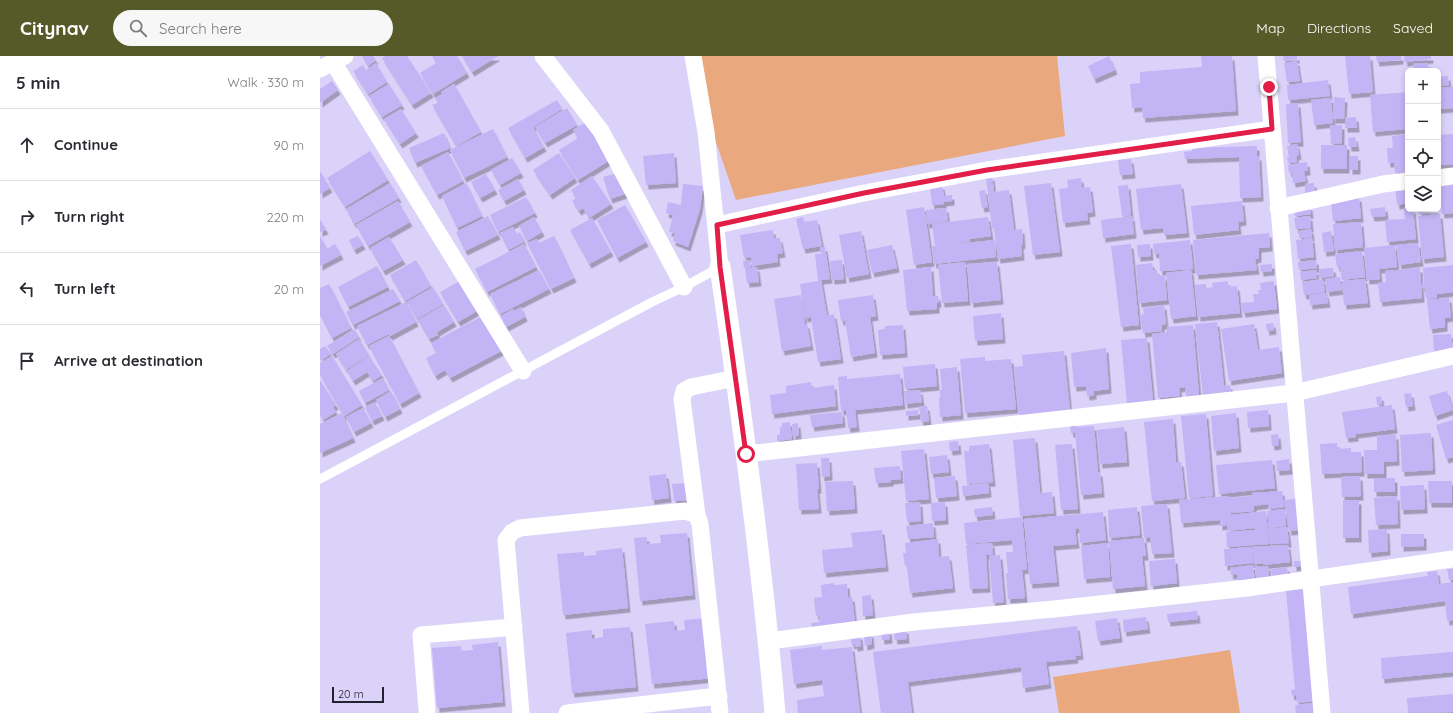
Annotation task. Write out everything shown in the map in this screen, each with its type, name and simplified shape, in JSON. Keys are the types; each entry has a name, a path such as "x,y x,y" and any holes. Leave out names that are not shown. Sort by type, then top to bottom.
{"street":[{"path":"543,56 602,131 684,287"},
{"path":"693,56 706,132 717,225 720,267 746,454 769,642 775,713"},
{"path":"1266,56 1322,713"},
{"path":"333,62 523,371"},
{"path":"717,225 864,193 987,170 1272,129"},
{"path":"1441,178 1453,176"},
{"path":"1278,208 1383,184 1405,181"},
{"path":"746,454 1294,393 1453,356"},
{"path":"720,713 700,524 697,515 682,399 684,391 691,387 736,378"},
{"path":"521,713 506,540 512,532 520,528 685,511 697,515"},
{"path":"769,642 914,622 1247,588 1453,559"},
{"path":"427,710 421,635 514,627"},
{"path":"568,713 719,696"}],"lane":[{"path":"320,479 720,267"}],"shaded area":[{"path":"686,56 1057,56 1065,136 736,200"},
{"path":"1230,650 1240,713 1059,713 1053,677"}],"building":[{"path":"362,56 373,56 376,60 368,66"},
{"path":"385,56 407,56 431,93 412,105 382,58"},
{"path":"432,56 457,56 467,73 433,94 420,73 436,63"},
{"path":"462,56 498,56 472,72"},
{"path":"1109,56 1115,70 1094,79 1088,66"},
{"path":"1201,56 1232,56 1236,111 1143,118 1142,107 1132,108 1130,84 1140,83 1140,72 1202,67"},
{"path":"1283,56 1297,56 1297,59 1284,61"},
{"path":"1345,56 1370,56 1373,92 1349,94"},
{"path":"1376,56 1401,56 1401,60 1377,62"},
{"path":"1404,56 1431,56 1431,59 1405,62"},
{"path":"1297,61 1300,81 1287,82 1284,63"},
{"path":"376,63 387,82 368,94 353,71 363,65 366,70"},
{"path":"1428,63 1428,68 1414,68 1413,64"},
{"path":"1448,76 1449,85 1441,86 1441,77"},
{"path":"1328,80 1330,96 1288,100 1287,85"},
{"path":"332,81 338,90 320,103 320,89"},
{"path":"389,84 402,105 382,117 369,96"},
{"path":"454,84 481,132 456,146 432,105 438,103 435,98 443,94 441,92"},
{"path":"1453,87 1453,108 1441,109 1441,88"},
{"path":"1405,92 1405,129 1373,132 1370,95"},
{"path":"1334,97 1345,98 1344,119 1333,119"},
{"path":"1331,98 1333,123 1314,125 1311,100"},
{"path":"557,100 562,109 533,127 544,147 525,158 508,128"},
{"path":"1298,103 1301,142 1288,143 1286,104"},
{"path":"567,108 577,125 545,143 535,127"},
{"path":"401,109 416,133 400,144 384,119"},
{"path":"1356,117 1357,128 1345,128 1345,118"},
{"path":"586,122 610,160 578,180 559,150 578,138 573,130"},
{"path":"1330,125 1342,125 1342,143 1331,144"},
{"path":"493,129 507,157 464,178 450,150"},
{"path":"444,133 450,148 415,163 409,148"},
{"path":"1405,134 1405,172 1395,173 1394,163 1388,163 1387,148 1393,148 1392,136"},
{"path":"1453,134 1453,164 1441,165 1441,135"},
{"path":"1355,137 1357,147 1349,147 1348,138"},
{"path":"1297,144 1299,155 1296,156 1297,162 1288,163 1287,157 1289,157 1287,146"},
{"path":"1321,145 1347,145 1347,169 1321,169"},
{"path":"1257,146 1257,156 1259,156 1261,197 1240,198 1239,157 1185,159 1184,152 1192,151 1192,148"},
{"path":"370,151 388,180 345,207 327,178"},
{"path":"448,152 463,181 437,195 421,166"},
{"path":"559,153 575,178 550,195 533,170"},
{"path":"674,153 676,183 646,185 643,156"},
{"path":"1350,156 1358,156 1358,170 1350,170"},
{"path":"512,158 521,173 500,185 491,170"},
{"path":"1131,159 1133,174 1120,175 1118,160"},
{"path":"1307,162 1308,171 1304,171 1306,181 1293,183 1292,173 1289,173 1288,165"},
{"path":"320,171 330,188 320,194"},
{"path":"618,173 625,194 610,199 603,177"},
{"path":"486,174 495,190 480,198 471,182"},
{"path":"592,176 611,204 589,218 583,208 579,211 572,201 576,198 571,190"},
{"path":"992,176 994,192 1009,190 1014,230 1022,229 1022,256 998,259 994,228 992,228 986,177"},
{"path":"1081,178 1082,188 1090,187 1093,212 1087,213 1088,220 1063,223 1059,189 1068,188 1067,180"},
{"path":"518,179 524,190 504,201 498,190"},
{"path":"1453,180 1453,213 1442,214 1441,182"},
{"path":"390,183 399,198 354,224 346,209"},
{"path":"466,183 482,216 457,228 442,196"},
{"path":"1051,183 1060,252 1033,255 1024,186"},
{"path":"1314,183 1315,195 1305,195 1305,184"},
{"path":"683,184 703,186 700,209 688,247 673,241 675,233 669,232 673,215 666,213 668,202 681,205"},
{"path":"1181,184 1187,233 1164,235 1163,228 1141,230 1136,189"},
{"path":"942,185 944,196 952,195 952,201 944,202 944,204 932,205 930,187"},
{"path":"1128,185 1131,215 1122,216 1118,186"},
{"path":"1405,186 1405,204 1397,205 1395,187"},
{"path":"985,190 988,207 982,208 979,191"},
{"path":"526,197 535,213 498,232 490,215"},
{"path":"1359,197 1361,218 1333,221 1331,201"},
{"path":"398,201 410,222 368,246 356,225"},
{"path":"1242,201 1244,221 1238,222 1239,230 1194,235 1191,206"},
{"path":"625,205 646,242 617,258 597,220"},
{"path":"1310,206 1311,214 1295,216 1294,208"},
{"path":"924,207 932,262 914,265 906,210"},
{"path":"1385,207 1386,216 1372,217 1370,209"},
{"path":"946,208 948,221 927,224 926,210"},
{"path":"1404,208 1405,212 1413,212 1416,239 1387,242 1385,220 1405,219"},
{"path":"1419,212 1430,212 1419,214"},
{"path":"1440,214 1444,257 1422,259 1418,216"},
{"path":"488,216 498,235 465,251 456,232"},
{"path":"1132,216 1134,234 1103,238 1101,220"},
{"path":"1310,216 1311,228 1296,229 1294,218"},
{"path":"534,217 542,232 527,241 519,226"},
{"path":"803,217 804,222 817,220 822,246 803,249 796,219"},
{"path":"988,217 991,236 970,239 970,241 955,244 995,240 996,257 934,264 932,246 935,246 932,224"},
{"path":"592,218 611,252 589,264 570,230"},
{"path":"320,219 326,230 320,232"},
{"path":"1361,222 1363,247 1335,250 1333,224"},
{"path":"513,227 517,234 520,232 524,242 508,250 500,233"},
{"path":"1311,229 1312,237 1299,238 1299,231"},
{"path":"773,230 774,238 780,238 783,253 777,254 778,262 752,266 751,257 744,258 740,235"},
{"path":"861,231 869,274 847,278 839,235"},
{"path":"1331,231 1334,251 1324,252 1322,233"},
{"path":"1269,233 1270,247 1259,248 1259,258 1255,259 1257,270 1196,275 1193,240"},
{"path":"320,236 327,249 335,244 341,255 320,266"},
{"path":"358,236 363,245 354,250 349,240"},
{"path":"554,236 574,278 551,289 527,243 537,239 539,243"},
{"path":"389,237 403,260 383,271 370,248"},
{"path":"1312,238 1314,257 1298,259 1296,240"},
{"path":"1190,240 1193,269 1160,271 1159,253 1154,254 1153,244"},
{"path":"1418,243 1421,262 1399,265 1396,245"},
{"path":"524,244 536,267 487,292 475,269"},
{"path":"1131,244 1139,325 1121,327 1111,246"},
{"path":"1150,244 1151,256 1138,257 1137,245"},
{"path":"892,245 897,268 872,273 867,250"},
{"path":"1395,245 1397,267 1379,269 1380,279 1367,280 1364,248"},
{"path":"820,247 825,247 830,279 821,280 827,316 834,314 841,359 818,362 811,317 805,318 800,284 818,281 815,254 821,254"},
{"path":"1362,251 1365,277 1342,280 1340,267 1337,267 1335,254"},
{"path":"416,260 431,286 405,301 390,275"},
{"path":"750,260 751,267 744,268 743,261"},
{"path":"842,260 844,279 832,280 830,261"},
{"path":"1316,260 1317,268 1299,270 1298,262"},
{"path":"965,262 968,301 942,303 938,265"},
{"path":"997,262 1001,300 971,303 967,264"},
{"path":"1152,263 1153,270 1157,270 1158,276 1165,275 1167,300 1139,303 1136,265"},
{"path":"1272,264 1272,271 1261,272 1260,265"},
{"path":"1453,265 1453,292 1437,294 1437,298 1426,299 1425,287 1422,288 1422,282 1424,282 1423,268"},
{"path":"377,266 388,287 348,307 338,287"},
{"path":"757,267 759,282 747,283 745,269"},
{"path":"931,267 933,296 938,296 939,303 937,303 937,309 907,311 903,270"},
{"path":"1333,268 1334,276 1319,278 1319,269"},
{"path":"1420,268 1422,298 1380,302 1378,283 1386,282 1385,271"},
{"path":"539,270 549,289 500,314 490,294"},
{"path":"1191,270 1196,316 1171,319 1166,273"},
{"path":"1316,270 1317,278 1301,280 1300,272"},
{"path":"1340,277 1342,290 1327,292 1325,279"},
{"path":"1323,279 1325,292 1304,295 1302,282"},
{"path":"1365,279 1368,303 1344,305 1342,281"},
{"path":"460,281 477,311 458,322 440,292"},
{"path":"1228,281 1228,287 1237,286 1240,313 1198,317 1195,285 1206,284 1206,288 1213,287 1212,283"},
{"path":"1274,281 1277,309 1243,313 1241,303 1254,302 1253,294 1259,294 1258,290 1261,290 1260,283"},
{"path":"329,284 351,328 332,338 320,315 320,288"},
{"path":"433,287 443,304 417,319 407,302"},
{"path":"393,289 400,301 353,325 346,312"},
{"path":"1326,293 1328,303 1310,305 1309,295"},
{"path":"801,295 805,324 807,324 811,346 782,351 774,299"},
{"path":"873,295 876,316 870,317 875,353 851,357 845,321 841,321 838,300"},
{"path":"1449,298 1451,317 1445,318 1445,327 1430,329 1427,300"},
{"path":"406,302 416,322 390,336 389,334 367,345 357,326"},
{"path":"444,305 454,322 437,332 438,335 429,339 418,320"},
{"path":"1164,305 1166,325 1162,325 1162,331 1143,333 1140,315 1144,314 1143,308"},
{"path":"521,307 525,317 506,327 501,316 513,309 514,311"},
{"path":"1001,313 1003,339 975,341 973,316"},
{"path":"486,314 505,349 450,378 445,370 435,376 426,358 436,353 431,343"},
{"path":"1217,322 1224,386 1230,385 1231,392 1203,396 1195,324"},
{"path":"1273,323 1274,330 1267,331 1266,324"},
{"path":"1254,324 1258,350 1279,347 1282,373 1229,381 1221,329"},
{"path":"903,325 905,353 880,355 878,330 885,329 885,326"},
{"path":"1193,325 1199,395 1186,396 1185,387 1179,388 1180,396 1158,398 1152,334 1167,332 1167,327"},
{"path":"354,329 359,337 333,354 327,346"},
{"path":"1451,334 1453,349 1434,351 1433,335"},
{"path":"389,336 419,393 400,404 369,346"},
{"path":"1147,338 1153,401 1127,403 1121,340"},
{"path":"359,339 369,355 346,370 336,354"},
{"path":"325,346 331,354 320,361 320,349"},
{"path":"1106,348 1109,389 1094,391 1094,395 1087,396 1086,386 1074,387 1071,353"},
{"path":"1064,351 1070,411 1019,415 1014,367 1023,366 1022,355"},
{"path":"332,356 362,405 344,416 320,375 320,363"},
{"path":"369,356 382,375 373,381 367,372 353,381 347,371"},
{"path":"985,357 985,361 1011,359 1016,409 965,413 960,359"},
{"path":"935,364 937,386 905,389 903,367"},
{"path":"957,367 961,415 940,417 939,398 940,390 942,390 940,369"},
{"path":"900,374 903,405 855,410 857,427 848,428 846,410 841,411 838,377 847,376 847,379"},
{"path":"383,378 389,390 365,403 359,391"},
{"path":"320,380 336,405 333,407 336,412 323,420 320,415"},
{"path":"811,382 812,388 834,385 836,406 772,414 770,395 786,393 786,386"},
{"path":"920,390 922,402 905,404 904,391"},
{"path":"391,391 400,409 385,417 376,400"},
{"path":"1447,391 1453,410 1435,416 1429,396"},
{"path":"1411,393 1413,406 1406,407 1404,394"},
{"path":"1381,396 1382,405 1377,405 1376,397"},
{"path":"375,402 382,416 372,421 365,407"},
{"path":"1392,405 1395,429 1356,434 1356,437 1346,438 1342,412"},
{"path":"927,406 929,421 921,422 919,407"},
{"path":"363,408 371,423 354,432 346,417"},
{"path":"918,410 918,415 906,416 906,411"},
{"path":"1268,410 1269,426 1248,428 1247,412"},
{"path":"842,412 843,423 812,427 810,415"},
{"path":"342,413 353,438 320,453 320,424"},
{"path":"1236,413 1239,448 1214,451 1211,416"},
{"path":"1206,414 1213,496 1189,498 1181,416"},
{"path":"1173,419 1176,462 1181,462 1185,498 1152,501 1144,422"},
{"path":"1453,420 1453,457 1446,459 1436,425"},
{"path":"790,422 792,439 777,441 777,435 780,435 780,427 782,427 782,423"},
{"path":"798,423 799,435 793,436 792,424"},
{"path":"1076,425 1077,427 1094,426 1098,472 1100,472 1102,493 1081,495 1075,433 1071,433 1070,426"},
{"path":"1124,427 1127,462 1100,464 1097,430"},
{"path":"1431,433 1433,470 1402,472 1400,435"},
{"path":"1278,434 1279,445 1272,446 1271,435"},
{"path":"1377,435 1396,435 1397,461 1384,462 1384,474 1365,474 1364,450 1377,450"},
{"path":"1035,438 1040,493 1052,492 1054,513 1020,516 1013,440"},
{"path":"958,441 959,450 950,451 949,442"},
{"path":"1337,443 1337,449 1351,448 1351,452 1361,452 1362,472 1322,474 1320,444"},
{"path":"989,444 993,482 967,484 964,451 969,451 969,446"},
{"path":"1072,444 1078,509 1061,510 1055,445"},
{"path":"924,449 929,499 906,501 901,451"},
{"path":"947,455 949,472 931,474 929,457"},
{"path":"821,458 829,458 830,476 822,477"},
{"path":"1289,459 1290,470 1277,471 1276,461"},
{"path":"1272,460 1275,488 1219,494 1216,465"},
{"path":"817,463 819,509 799,510 796,464"},
{"path":"900,466 901,479 891,480 891,482 876,483 874,468"},
{"path":"666,474 669,498 652,500 649,476"},
{"path":"955,476 957,496 936,498 934,478"},
{"path":"1360,476 1361,496 1342,497 1341,477"},
{"path":"1374,478 1395,478 1395,492 1374,492"},
{"path":"853,481 855,509 827,511 825,482"},
{"path":"1428,481 1452,481 1452,503 1429,503"},
{"path":"686,483 688,500 674,501 672,484"},
{"path":"988,483 989,493 963,496 962,486"},
{"path":"1424,485 1425,509 1401,510 1400,486"},
{"path":"1282,491 1284,507 1269,509 1268,504 1254,506 1254,511 1231,513 1231,515 1266,511 1269,544 1227,547 1226,532 1255,530 1255,528 1227,531 1227,525 1220,526 1220,520 1181,523 1179,500 1229,496 1229,498 1252,496 1252,493"},
{"path":"1397,496 1398,524 1376,525 1374,498"},
{"path":"1296,499 1299,530 1289,531 1284,500"},
{"path":"1343,500 1359,500 1359,538 1343,538"},
{"path":"920,502 921,521 907,522 905,503"},
{"path":"945,502 946,520 932,521 931,503"},
{"path":"1167,504 1172,553 1152,554 1150,537 1144,538 1141,506"},
{"path":"992,507 993,515 975,517 974,509"},
{"path":"1137,507 1140,535 1109,538 1108,510"},
{"path":"1285,509 1286,526 1269,528 1267,511"},
{"path":"1103,512 1106,540 1080,543 1079,528 1075,529 1077,544 1053,546 1057,582 1030,584 1024,519"},
{"path":"1022,517 1027,569 1022,570 1025,598 1008,599 1006,552 1013,552 1012,540 966,544 964,523"},
{"path":"933,523 934,537 908,539 906,526"},
{"path":"1287,527 1289,543 1270,544 1268,529"},
{"path":"1387,529 1388,551 1369,553 1368,530"},
{"path":"882,530 886,567 824,573 822,550 853,547 851,533"},
{"path":"687,533 693,595 640,601 634,538 647,537 647,544 661,543 660,535"},
{"path":"1401,534 1424,534 1424,546 1401,547"},
{"path":"1144,538 1146,556 1142,556 1145,586 1113,589 1109,541"},
{"path":"938,539 939,557 949,556 953,588 910,593 907,566 905,566 903,553 906,553 905,543"},
{"path":"992,543 993,555 986,555 988,588 970,589 966,545"},
{"path":"1108,543 1110,577 1084,579 1081,546"},
{"path":"1288,545 1290,562 1264,565 1263,563 1254,564 1252,547"},
{"path":"1251,547 1253,563 1225,566 1224,549"},
{"path":"622,548 628,608 563,615 557,554 584,552 584,556 596,555 596,551"},
{"path":"1000,555 1004,602 993,603 989,556"},
{"path":"1175,559 1177,583 1151,586 1149,561"},
{"path":"1294,561 1301,561 1301,566 1294,567"},
{"path":"1253,565 1255,582 1238,583 1237,574 1231,575 1230,568"},
{"path":"1268,566 1269,584 1257,585 1255,567"},
{"path":"1287,567 1288,578 1272,579 1271,569"},
{"path":"1447,569 1453,569 1453,580 1449,580"},
{"path":"1437,571 1439,584 1453,582 1453,620 1447,621 1445,601 1351,614 1348,587 1428,576 1427,572"},
{"path":"834,583 834,585 847,584 848,597 852,597 855,623 812,627 811,623 820,622 819,616 816,616 814,598 822,597 821,585"},
{"path":"1305,589 1315,701 1297,703 1296,695 1292,696 1291,690 1295,689 1286,591"},
{"path":"871,595 873,615 863,616 862,596"},
{"path":"1197,611 1198,619 1168,622 1167,614"},
{"path":"1146,617 1148,629 1124,632 1123,620"},
{"path":"707,618 713,678 652,684 645,624 674,621 675,631 685,630 684,620"},
{"path":"1117,618 1120,638 1098,641 1095,621"},
{"path":"1077,626 1081,655 1075,656 1076,659 1046,662 1049,684 1023,688 1021,667 908,682 912,713 881,713 873,652"},
{"path":"630,627 636,687 572,693 566,633 592,630 592,639 603,637 603,629"},
{"path":"906,629 907,639 895,640 894,634 896,634 896,630"},
{"path":"889,630 890,639 882,640 881,631"},
{"path":"871,633 872,644 865,646 864,634"},
{"path":"860,635 861,646 855,647 855,644 852,645 850,636"},
{"path":"498,642 503,702 437,708 432,648 461,646 461,651 473,650 472,645"},
{"path":"822,646 822,650 852,647 860,713 798,713 797,700 824,696 822,680 794,684 790,650"},
{"path":"1453,652 1453,672 1382,679 1381,658"},
{"path":"1453,694 1453,712 1408,713 1407,698"},
{"path":"1314,703 1315,713 1296,713 1295,705"}],"route":[{"path":"746,454 720,267 717,225 864,193 987,170 1272,129 1269,87"}]}
